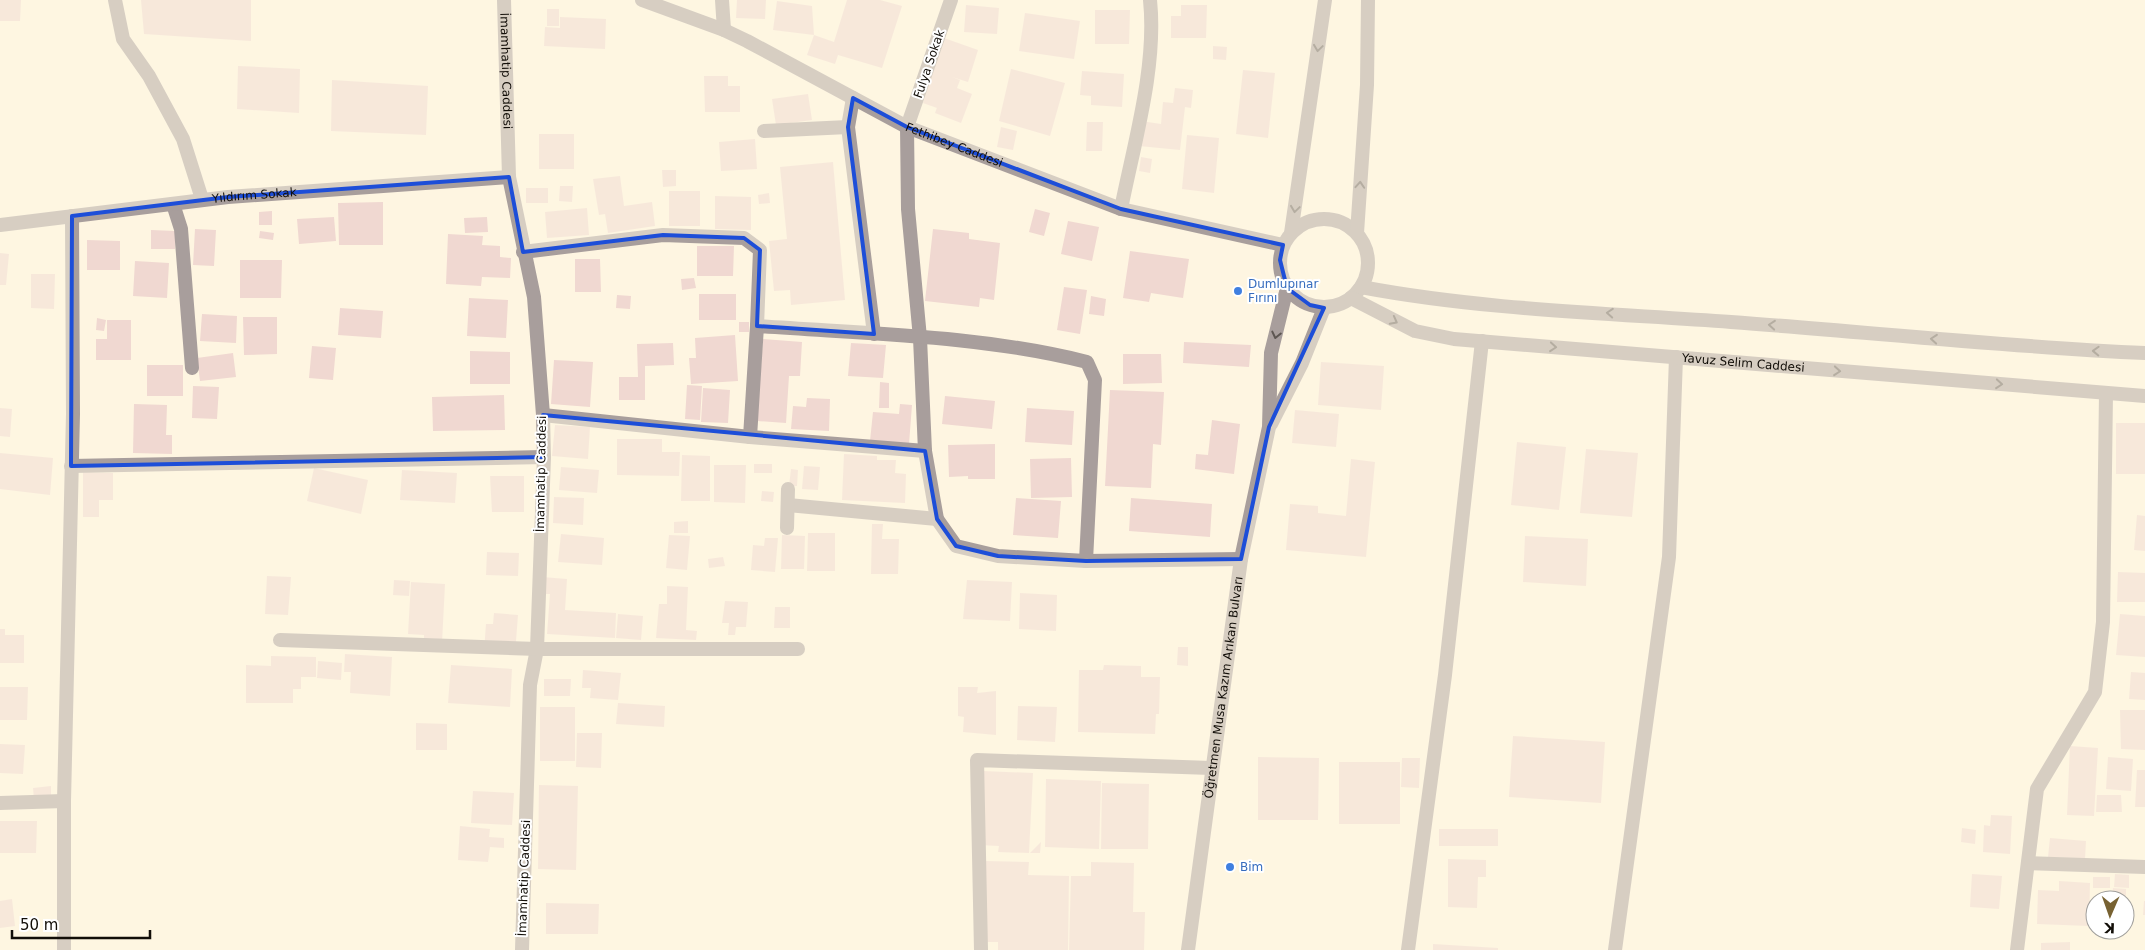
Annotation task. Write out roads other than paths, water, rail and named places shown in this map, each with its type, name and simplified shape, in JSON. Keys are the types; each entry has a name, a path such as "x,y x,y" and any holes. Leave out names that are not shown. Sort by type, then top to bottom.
{"street":[{"path":"115,0 124,39 149,76 183,139 202,199"},
{"name":"İmamhatip Caddesi","path":"504,0 510,177 523,252 534,297 544,457 537,649 530,685 522,950"},
{"name":"Fethibey Caddesi","path":"642,0 724,30 907,127 1121,209 1283,246"},
{"path":"722,0 724,30"},
{"name":"Fulya Sokak","path":"937,519 925,451 920,338 908,209 907,127 951,0"},
{"path":"1121,209 1146,84 1153,27 1150,0"},
{"path":"1291,233 1325,0"},
{"path":"1357,233 1367,85 1368,0"},
{"path":"853,98 848,127 874,334"},
{"path":"764,131 848,127"},
{"name":"Yıldırım Sokak","path":"0,225 202,199 510,177"},
{"path":"173,204 181,229 192,368"},
{"path":"64,950 64,801 73,414 72,216"},
{"path":"1316,220 1331,220 1345,224 1357,233 1365,246 1368,260 1367,274 1361,287 1351,298 1338,305 1324,308 1310,305 1297,298 1287,288 1281,274 1280,260 1283,246 1291,233 1303,224 1316,220"},
{"path":"523,252 663,235 744,238 760,250 750,436"},
{"path":"1361,287 1410,296 1462,302 1784,326 2048,349 2145,353"},
{"name":"Öğretmen Musa Kazım Arıkan Bulvarı","path":"1188,950 1240,559 1269,427 1271,353 1287,288"},
{"name":"Yavuz Selim Caddesi","path":"1351,298 1414,331 1454,339 2145,396"},
{"name":"Öğretmen Musa Kazım Arıkan Bulvarı","path":"1269,427 1302,363 1324,308"},
{"path":"757,326 974,342 1051,353 1087,362 1096,380 1086,561"},
{"path":"1408,950 1445,675 1482,341"},
{"path":"1615,950 1669,557 1676,357"},
{"path":"2018,950 2037,789 2095,692 2104,622 2106,393"},
{"path":"542,416 925,451"},
{"path":"71,466 544,457"},
{"path":"787,528 788,489"},
{"path":"788,505 937,519 956,546 998,556 1086,561 1240,559"},
{"path":"280,640 537,649 798,650"},
{"path":"981,950 977,760 1211,768"},
{"path":"0,803 64,801"},
{"path":"2028,863 2145,867"}],"place":[{"name":"Dumlupınar Fırını","path":"1238,291"},
{"name":"Bim","path":"1230,867"}]}
